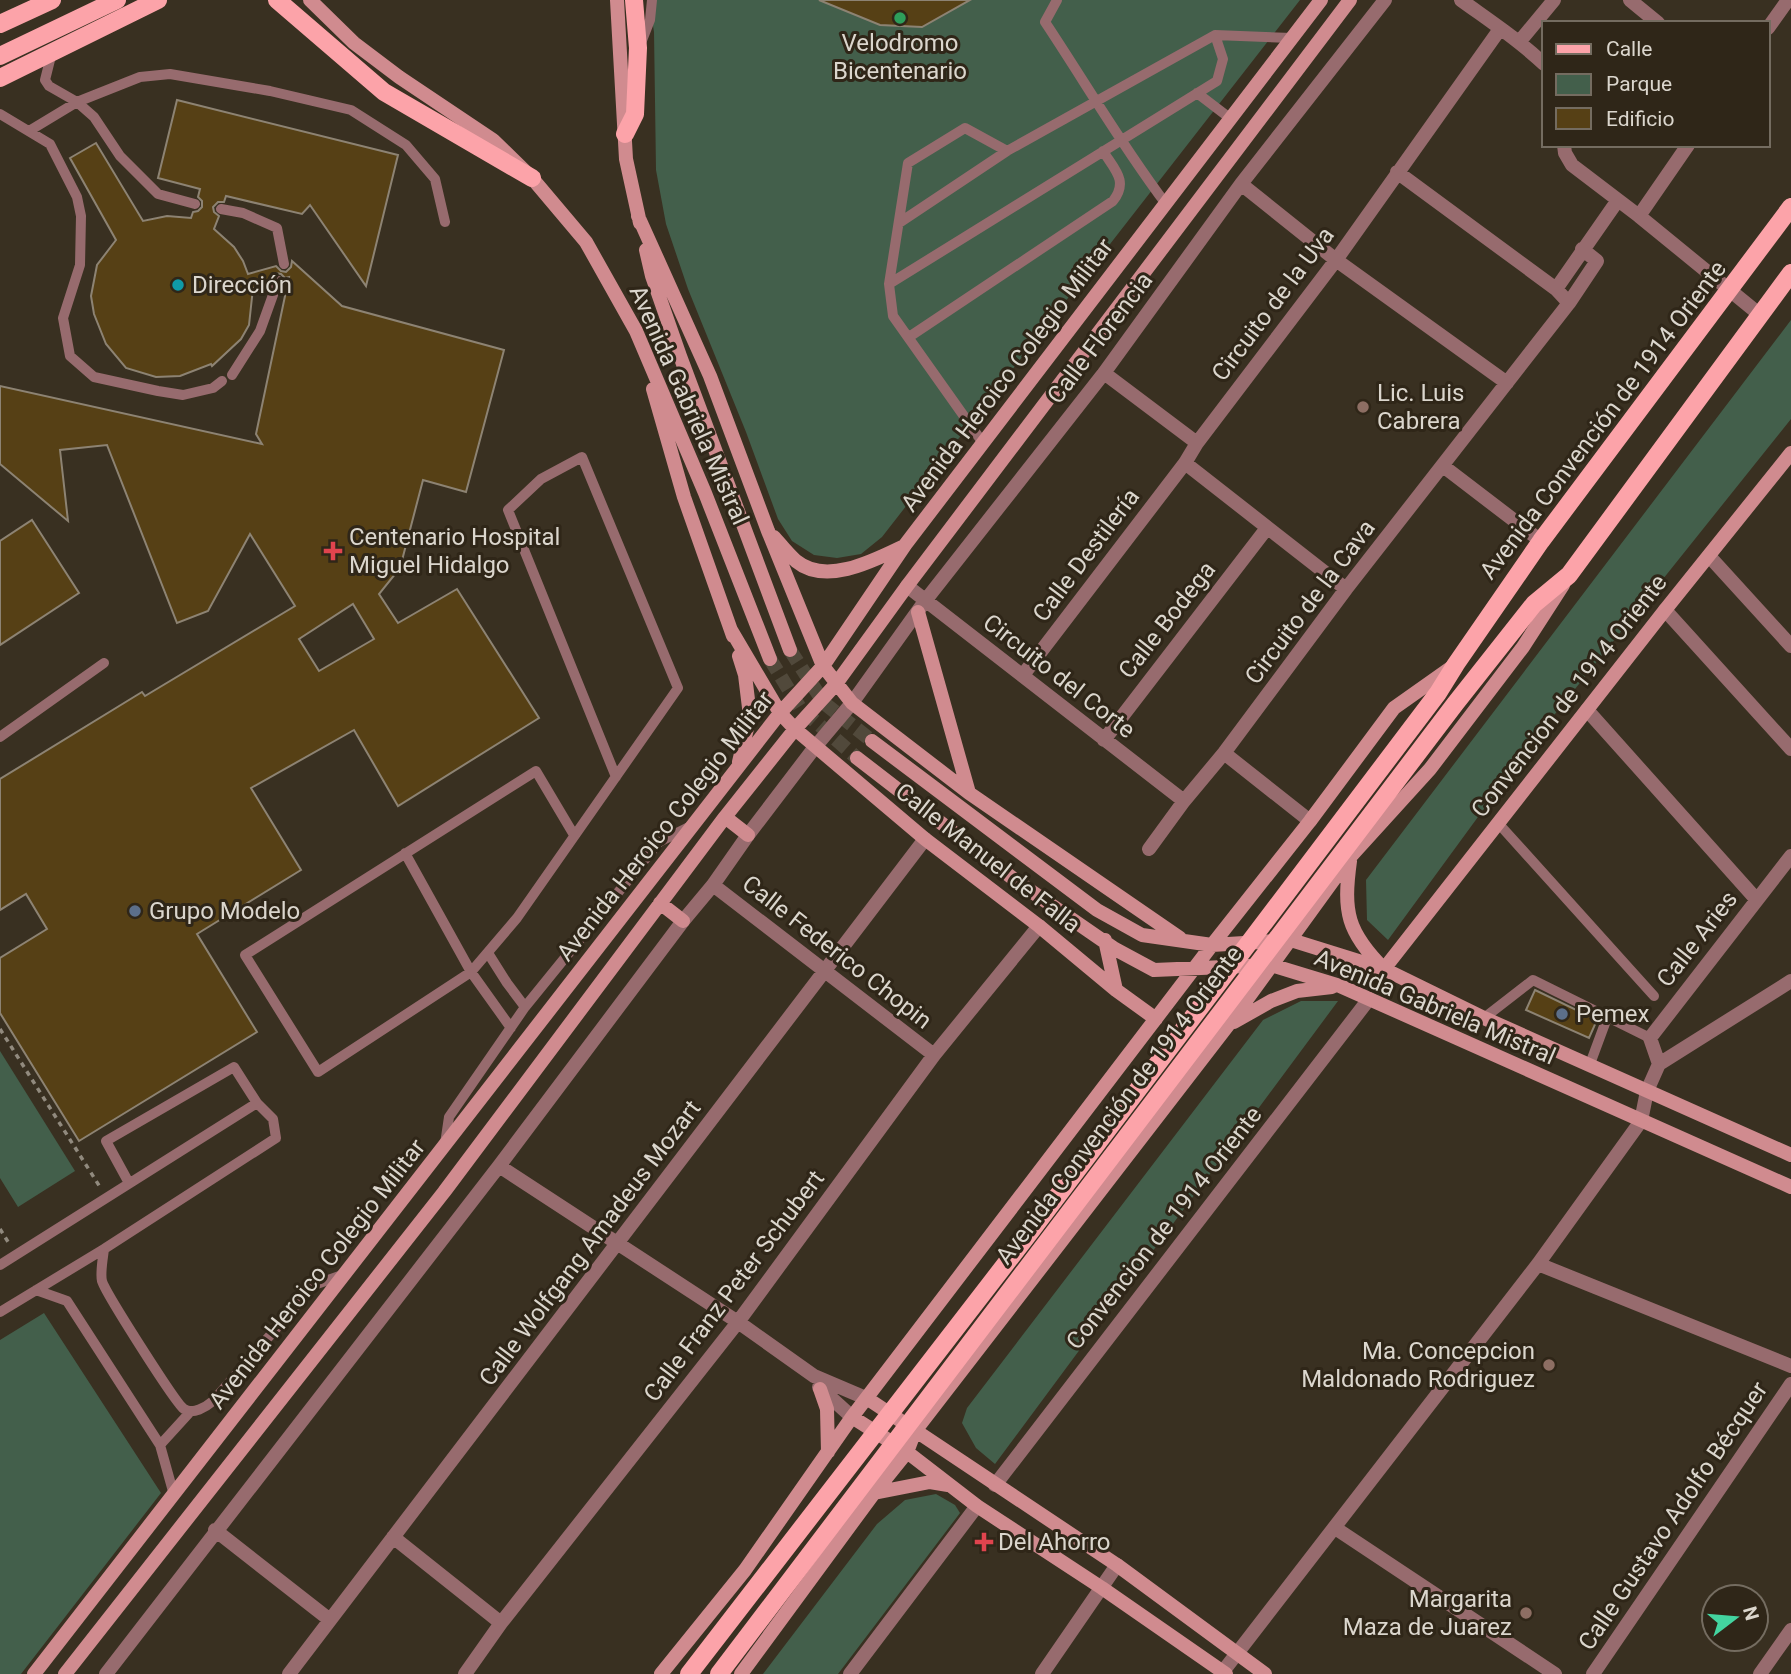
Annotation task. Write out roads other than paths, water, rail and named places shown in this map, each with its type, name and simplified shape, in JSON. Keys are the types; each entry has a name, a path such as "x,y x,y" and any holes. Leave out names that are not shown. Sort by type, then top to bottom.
{"main road":[{"path":"0,24 52,0"},
{"path":"107,25 119,0"},
{"path":"0,56 119,0"},
{"path":"0,78 158,0"},
{"path":"277,0 384,92 532,178"},
{"path":"625,134 635,114 638,48 634,0"},
{"name":"Avenida Convención de 1914 Oriente","path":"689,1674 1031,1231 1438,693 1541,541 1791,207"},
{"name":"Avenida Convención de 1914 Oriente","path":"719,1674 1455,704 1534,604 1569,575 1791,273"}],"street":[{"name":"Avenida Gabriela Mistral","path":"310,0 354,43 399,77 493,140 532,178 586,242 636,331 705,493 771,659"},
{"name":"Avenida Gabriela Mistral","path":"617,0 626,159 652,276 790,650"},
{"name":"Avenida Heroico Colegio Militar","path":"34,1674 780,713 823,666 905,545 1321,0"},
{"name":"Avenida Heroico Colegio Militar","path":"65,1674 444,1192 725,817 795,729 836,684 907,586 1350,0"},
{"name":"Calle Florencia","path":"815,747 852,704 922,607 1104,373 1241,184 1385,0"},
{"path":"1461,0 1520,41 1542,62"},
{"path":"1520,41 1554,0"},
{"path":"1630,0 1656,21"},
{"path":"1770,25 1788,0"},
{"name":"Circuito de la Uva","path":"1185,464 1197,443 1336,260 1500,29"},
{"path":"1564,147 1572,165 1759,314"},
{"path":"1639,216 1687,147"},
{"path":"1397,172 1556,289 1569,303"},
{"path":"1241,184 1336,260 1507,383 1569,303 1597,261 1581,249"},
{"path":"1556,289 1581,249 1618,200"},
{"name":"Avenida Gabriela Mistral","path":"638,216 710,376 768,531 823,666"},
{"path":"636,331 684,497 745,675 750,716 737,770"},
{"path":"1104,373 1197,443"},
{"name":"Circuito de la Cava","path":"1149,849 1346,589 1507,383"},
{"name":"Convencion de 1914 Oriente","path":"1384,969 1791,453"},
{"path":"1185,464 1346,589"},
{"name":"Calle Destilería","path":"1023,675 1185,464"},
{"path":"1443,466 1541,541"},
{"name":"Calle Bodega","path":"1104,740 1266,528"},
{"path":"768,531 798,563 816,571 857,568 905,545"},
{"path":"1709,556 1791,646"},
{"name":"Avenida Convención de 1914 Oriente","path":"741,1674 907,1452 915,1431 1229,1024 1351,856 1430,769 1523,647 1569,575"},
{"name":"Circuito del Corte","path":"907,586 922,607 1023,675 1184,801"},
{"path":"922,607 969,793"},
{"path":"1665,610 1791,749"},
{"name":"Calle Manuel de Falla","path":"731,630 780,713 795,729 925,839 1156,1019"},
{"name":"Avenida Convención de 1914 Oriente","path":"661,1674 745,1570 852,1417 1394,708 1456,664"},
{"name":"Calle Manuel de Falla","path":"823,666 852,704 969,793 1181,939"},
{"path":"1587,710 1756,899"},
{"name":"Avenida Gabriela Mistral","path":"872,741 1097,910 1142,935 1212,945 1290,940 1384,969 1484,1018 1789,1152"},
{"path":"106,1674 499,1166 815,747"},
{"path":"1224,753 1310,821"},
{"name":"Avenida Gabriela Mistral","path":"858,758 1015,880 1115,949 1154,970 1271,965 1340,986 1791,1188"},
{"path":"725,817 748,835"},
{"name":"Calle Wolfgang Amadeus Mozart","path":"289,1674 620,1243 925,839"},
{"path":"1351,856 1346,888 1349,919 1363,948 1384,969"},
{"name":"Calle Aries","path":"1650,1038 1791,856"},
{"name":"Calle Federico Chopin","path":"713,885 934,1055"},
{"path":"660,903 683,921"},
{"name":"Calle Franz Peter Schubert","path":"465,1674 501,1623 738,1322 934,1055 1040,926"},
{"path":"1105,940 1116,990"},
{"path":"499,1166 738,1322 817,1382 852,1417 907,1452 977,1506 1102,1588 1223,1673 1538,1264 1641,1121 1647,1091 1659,1064 1791,981"},
{"path":"1229,1024 1271,1000 1297,990 1340,986"},
{"name":"Convencion de 1914 Oriente","path":"995,1485 1369,999"},
{"path":"1650,1038 1659,1064"},
{"path":"1538,1264 1791,1366"},
{"path":"817,1382 868,1399 1117,1565 1265,1674"},
{"path":"817,1382 827,1409 828,1452"},
{"name":"Calle Gustavo Adolfo Bécquer","path":"1593,1674 1791,1384"},
{"path":"874,1493 930,1482 950,1485"},
{"path":"850,1674 977,1506"},
{"path":"1335,1528 1555,1674"},
{"path":"215,1530 330,1620"},
{"path":"393,1537 501,1623"},
{"path":"1042,1674 1117,1565"},
{"path":"1760,1674 1791,1630"}],"lane":[{"path":"638,48 650,20 652,0"},
{"path":"1056,0 1045,22 1166,204"},
{"path":"889,284 1216,81 1223,59 1215,35"},
{"path":"899,223 1007,151 1215,35 1292,38"},
{"path":"52,52 45,80 49,86 94,117 120,156 158,194 195,204"},
{"path":"29,131 77,103 140,77 170,74 270,91 351,110 406,145 435,179 445,222"},
{"path":"1197,93 1231,119"},
{"path":"0,114 50,144 77,197 81,216 80,265 63,318 70,356 94,377 183,395 213,388 227,378 260,331 278,281"},
{"path":"983,443 893,316 889,284 908,163 965,128 1007,151"},
{"path":"909,337 1113,201 1120,192 1121,179 1103,152"},
{"path":"221,209 243,213 277,228 284,264"},
{"path":"574,835 537,771 245,955 318,1072 471,972 517,918 574,835 616,777 678,688 582,457 541,479 508,510 616,777"},
{"path":"0,737 104,663"},
{"path":"444,1147 449,1117 525,1007 659,842 696,823"},
{"path":"1498,824 1654,996"},
{"path":"405,853 471,972 511,1028"},
{"path":"488,953 525,1007"},
{"path":"1484,1018 1533,980 1650,1038"},
{"path":"1590,1064 1606,1018"},
{"path":"0,1312 104,1249 276,1138 272,1119 257,1103 234,1067 106,1141 129,1183"},
{"path":"0,1265 257,1103"},
{"path":"104,1249 102,1281 157,1373 183,1409 191,1411 204,1408 213,1401 314,1285 345,1275"},
{"path":"36,1290 67,1301 160,1446 174,1494"},
{"path":"160,1446 191,1411"}],"tunnel":[{"path":"790,650 824,703 872,741"},
{"path":"770,659 800,708 857,758"}],"place":[{"name":"Velodromo Bicentenario","path":"900,18"},
{"name":"Dirección","path":"178,285"},
{"name":"Lic. Luis Cabrera","path":"1363,407"},
{"name":"Centenario Hospital Miguel Hidalgo","path":"333,551"},
{"name":"Grupo Modelo","path":"135,911"},
{"name":"Pemex","path":"1562,1014"},
{"name":"Ma. Concepcion Maldonado Rodriguez","path":"1549,1365"},
{"name":"Del Ahorro","path":"984,1542"},
{"name":"Margarita Maza de Juarez","path":"1526,1613"}]}
